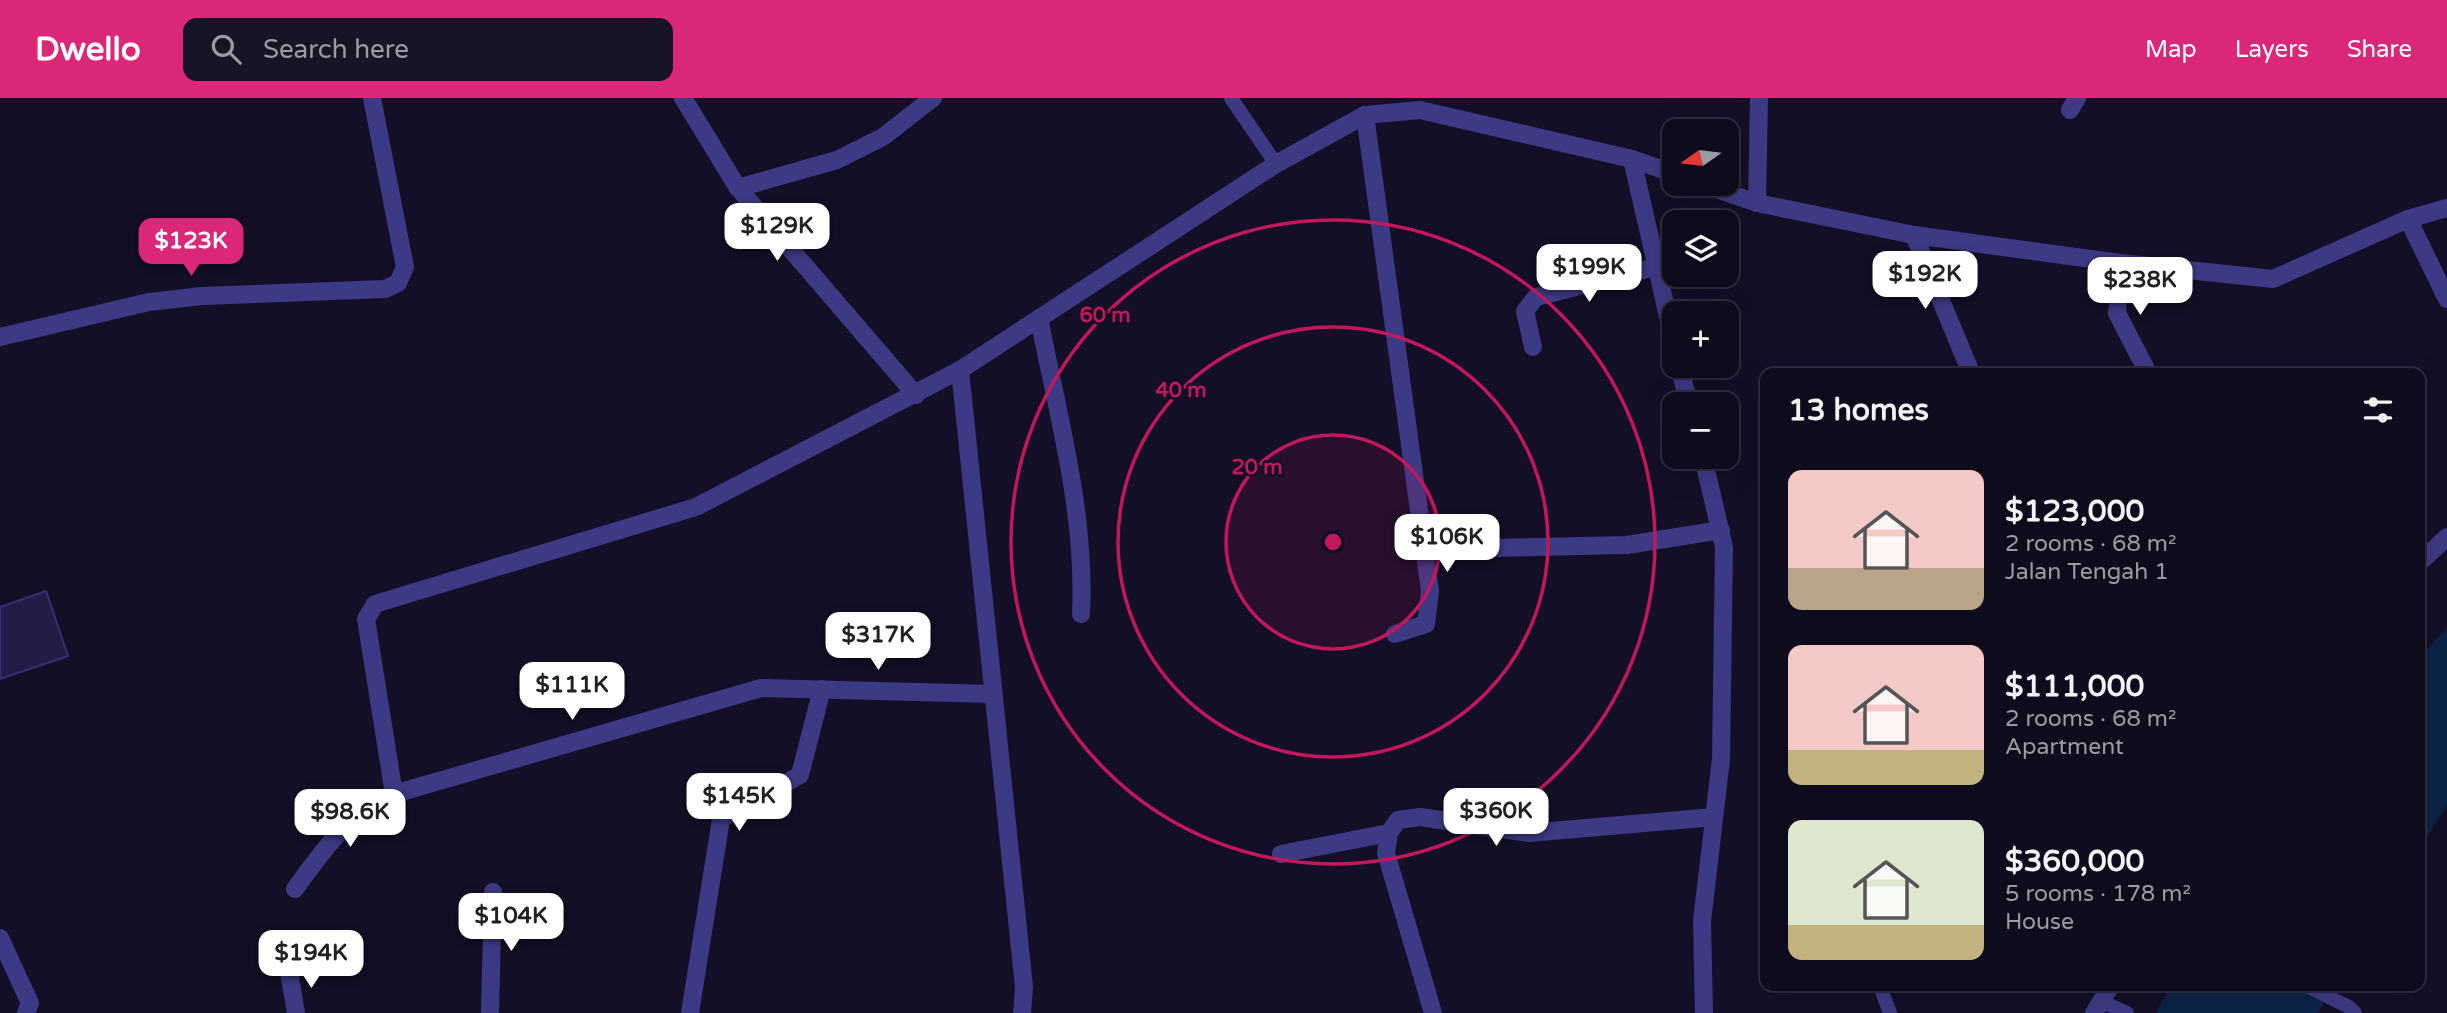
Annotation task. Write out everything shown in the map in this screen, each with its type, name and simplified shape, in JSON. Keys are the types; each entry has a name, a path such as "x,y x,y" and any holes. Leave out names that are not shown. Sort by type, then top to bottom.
{"street":[{"path":"0,337 149,302 202,296 385,289 398,283 405,267 372,98"},
{"path":"682,98 738,188 916,395"},
{"path":"738,188 837,160 883,137 933,98"},
{"path":"1757,203 1759,98"},
{"path":"394,794 366,619 375,604 696,508 960,370 1276,164 1365,115 1420,110 1632,159 1662,169"},
{"path":"1365,115 1430,590 1426,624 1395,634"},
{"path":"1632,159 1664,301"},
{"path":"1737,196 1757,203 1914,235 2120,263 2273,279 2408,219 2447,208"},
{"path":"2408,219 2447,299"},
{"path":"1914,235 1969,368"},
{"path":"2120,263 2116,313 2145,368"},
{"path":"1533,347 1525,311 1535,297 1655,267"},
{"path":"1039,318 1079,520 1083,569 1081,614"},
{"path":"960,370 1024,986 1023,1013"},
{"path":"1704,1013 1702,921 1721,759 1724,547 1706,469"},
{"path":"1494,548 1638,544 1721,530"},
{"path":"2425,557 2447,537"},
{"path":"295,889 353,817 373,803 394,794 761,688 993,694"},
{"path":"690,1013 722,820 800,775 822,689"},
{"path":"1433,1013 1386,853 1389,833 1398,820 1420,817 1529,833 1714,817"},
{"path":"1281,853 1389,833"},
{"path":"490,1013 493,892"},
{"path":"0,938 30,1003 26,1013"},
{"path":"289,972 296,1013"},
{"path":"1024,986 1034,1013"},
{"path":"2097,1007 2107,991"}],"lane":[{"path":"1231,98 1276,164"},
{"path":"1882,991 1890,1013"},
{"path":"2316,991 2349,1007 2355,1013"},
{"path":"2097,1007 2127,1013"}],"water":[{"path":"2447,628 2447,805 2425,840 2425,651"},
{"path":"2168,991 2331,991 2318,1013 2156,1013"}],"building":[{"path":"46,591 68,656 0,679 0,607"}]}
